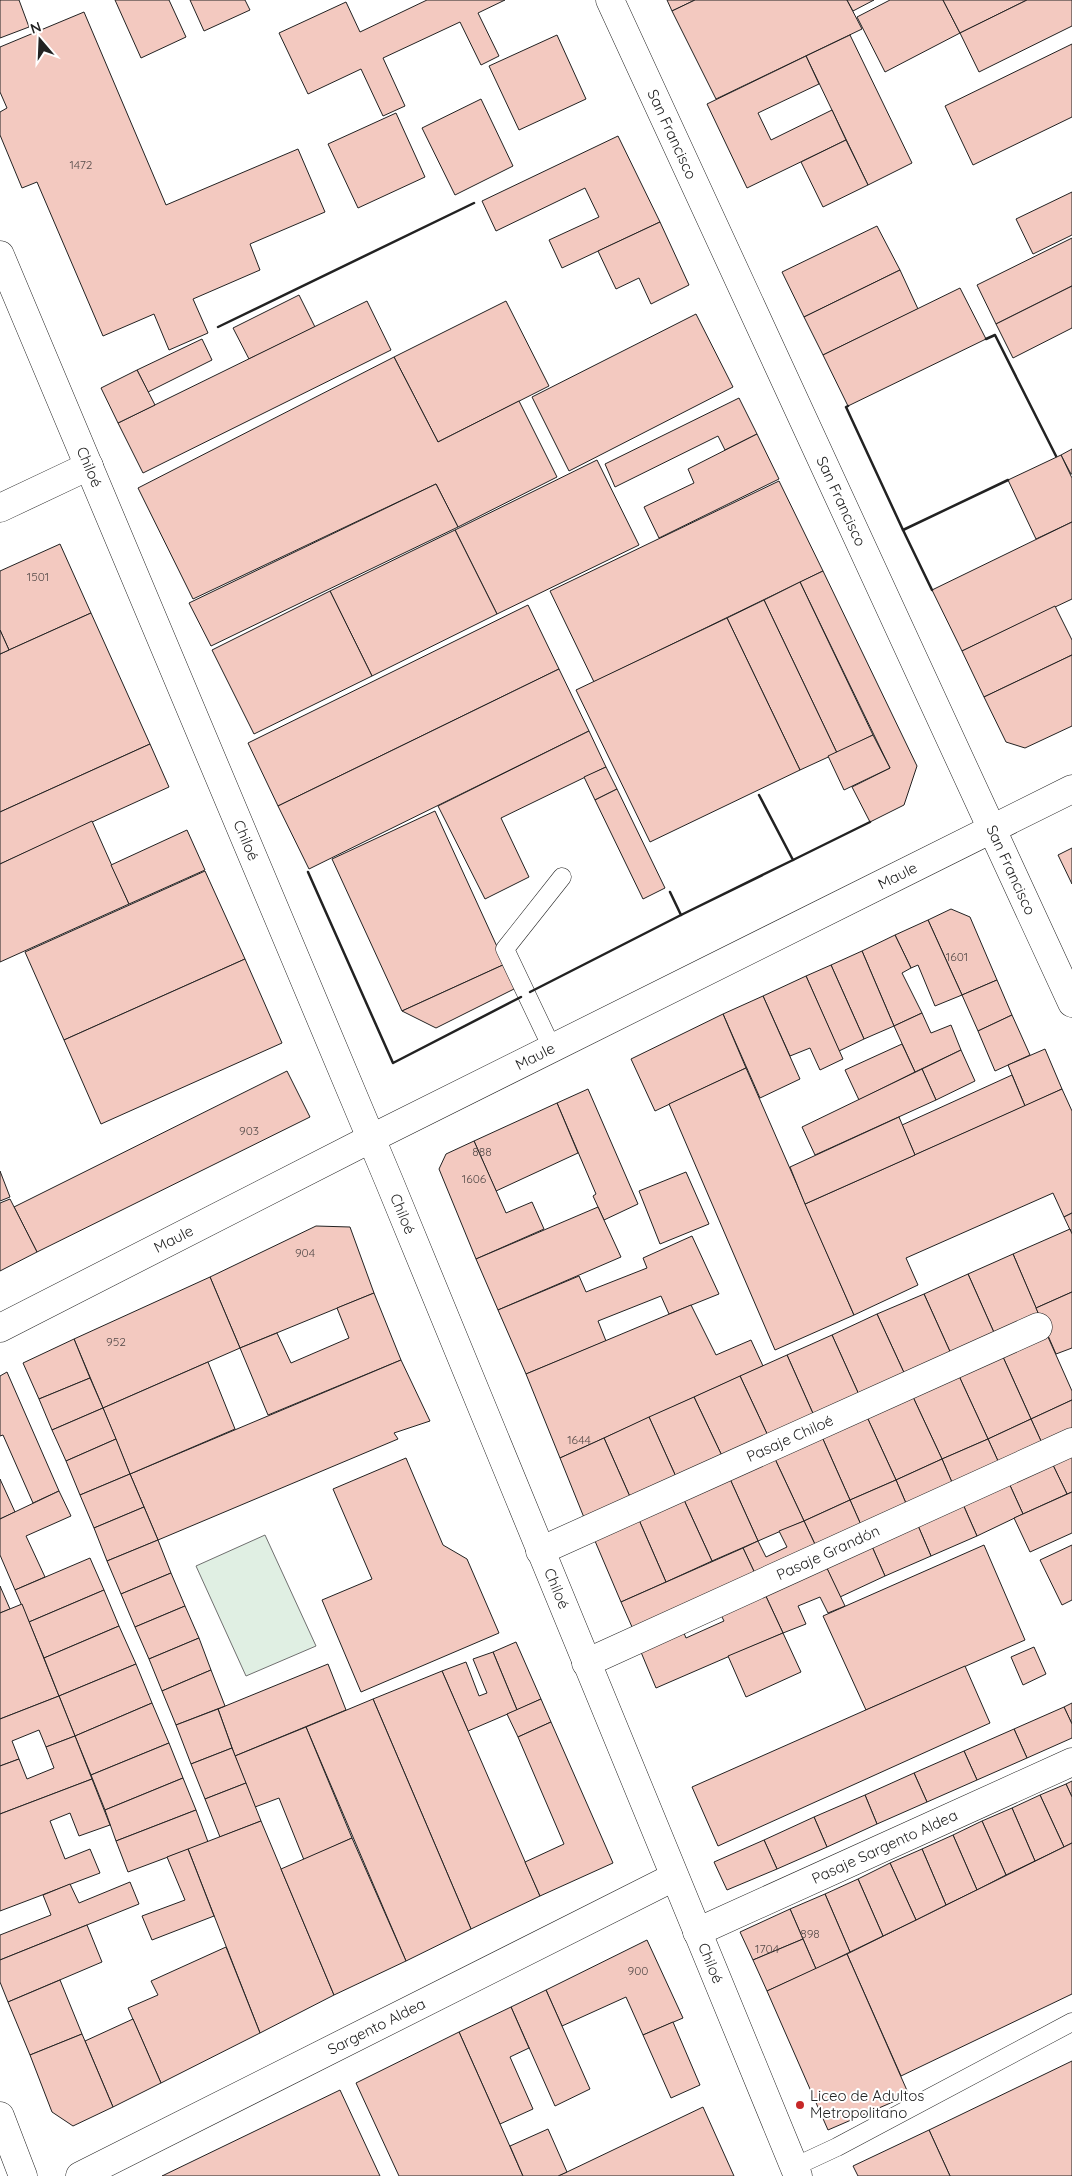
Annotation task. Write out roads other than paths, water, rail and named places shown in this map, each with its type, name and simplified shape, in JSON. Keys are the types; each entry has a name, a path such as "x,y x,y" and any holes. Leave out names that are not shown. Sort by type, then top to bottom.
{"street":[{"name":"San Francisco","path":"610,0 1072,1003"},
{"name":"Chiloé","path":"0,254 370,1139 796,2171"},
{"path":"0,508 89,466"},
{"name":"Maule","path":"0,1328 370,1139 1072,789"},
{"name":"Pasaje Chiloé","path":"540,1551 1038,1327"},
{"name":"Pasaje Grandón","path":"586,1663 1072,1442"},
{"name":"Pasaje Sargento Aldea","path":"697,1932 1072,1762"},
{"name":"Sargento Aldea","path":"80,2176 674,1878"},
{"path":"0,2116 23,2176"}],"lane":[{"path":"552,1048 505,949 562,877"},
{"path":"796,2171 837,2147 1072,2022"}],"place":[{"name":"Liceo de Adultos Metropolitano","path":"800,2105"}]}
